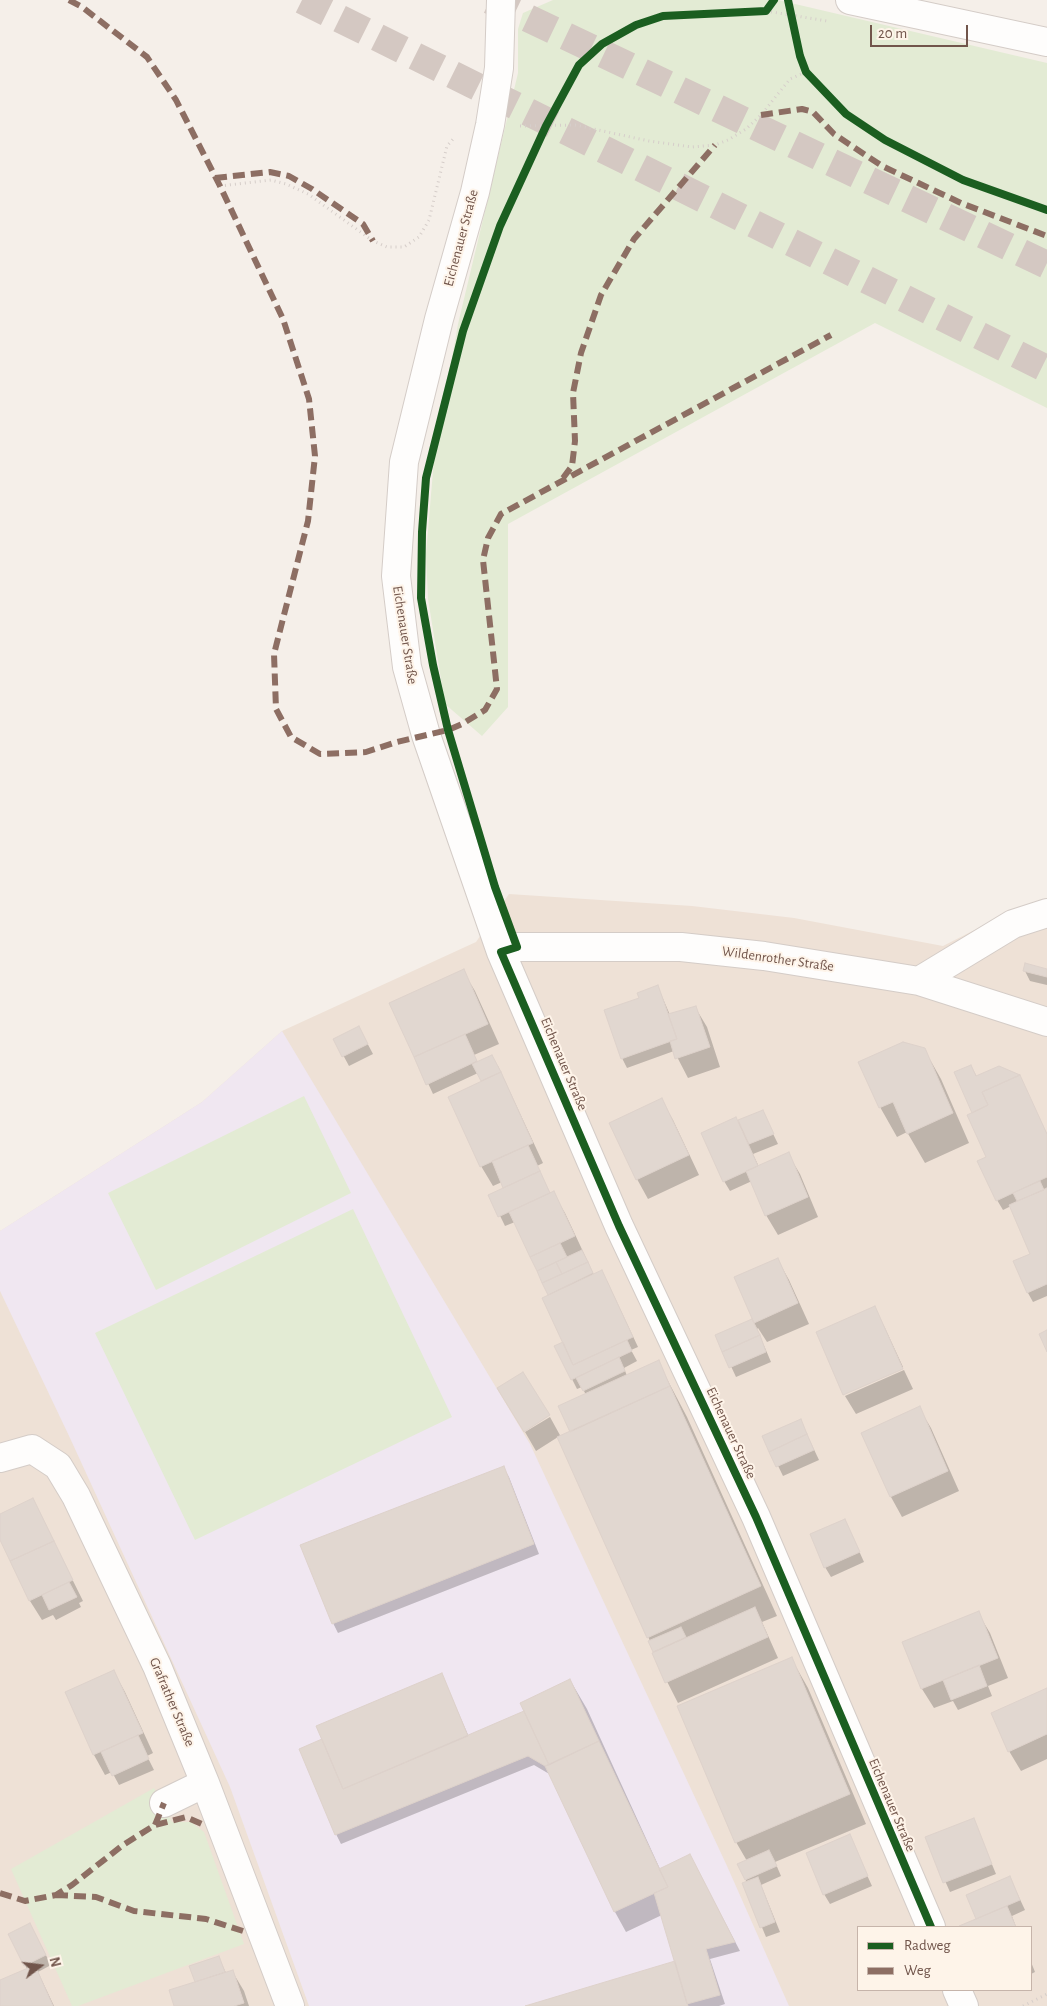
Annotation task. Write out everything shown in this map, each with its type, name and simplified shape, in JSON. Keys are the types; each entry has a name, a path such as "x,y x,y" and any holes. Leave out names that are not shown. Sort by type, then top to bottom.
{"street":[{"name":"Eichenauer Straße","path":"502,0 499,68 490,125 404,462 396,576 407,667 426,735 502,952 619,1226 756,1516 930,1926"},
{"path":"850,0 1047,42"},
{"path":"919,980 1013,924 1047,913"},
{"name":"Wildenrother Straße","path":"502,952 517,947 681,947 764,956 919,980 1047,1022"},
{"name":"Grafrather Straße","path":"0,1458 32,1449 58,1466 76,1496 157,1666 205,1783 290,2006"},
{"path":"164,1803 205,1783"},
{"path":"957,1991 964,2006"}],"path":[{"path":"220,186 270,180 286,184 308,194 374,241 387,247 404,247 419,237 429,220 447,146 461,130 490,125 575,125 649,141 692,147 715,145 728,140 746,129 761,115 790,79 806,72"},
{"path":"1023,2006 1047,1994"}],"shaded area":[{"path":"509,894 692,906 794,918 943,946 1004,915 1047,901 1047,2006 0,2006 0,1231 202,1102 282,1031 476,942"},
{"path":"282,1031 530,1444 727,1866 789,2006 309,2006 230,1787 70,1438 0,1291 0,1231 202,1102"}],"green space":[{"path":"553,0 778,0 1047,63 1047,408 875,323 508,524 508,707 482,736 445,704 428,599 426,554 434,459 458,324 518,73 518,29 523,13"},
{"path":"304,1096 351,1193 156,1290 108,1193"},
{"path":"353,1209 452,1417 195,1540 95,1333"},
{"path":"154,1788 172,1822 191,1822 204,1832 244,1944 78,2006 72,2006 11,1869"}],"building":[{"path":"1025,963 1047,969 1047,977 1023,971"},
{"path":"464,969 488,1024 414,1057 389,1003"},
{"path":"658,985 677,1039 621,1059 604,1010 639,998 637,993"},
{"path":"696,1006 710,1047 675,1059 670,1041 677,1039 668,1014"},
{"path":"359,1026 368,1044 342,1057 333,1039"},
{"path":"465,1034 477,1061 426,1085 414,1057"},
{"path":"903,1042 925,1048 953,1113 907,1134 893,1102 879,1108 858,1062"},
{"path":"492,1055 501,1072 481,1081 472,1064"},
{"path":"971,1065 976,1076 999,1066 1020,1075 982,1092 988,1105 972,1113 954,1072"},
{"path":"501,1072 533,1143 480,1167 448,1097"},
{"path":"1020,1075 1047,1134 1047,1177 996,1201 977,1161 986,1157 967,1115 988,1105 982,1092"},
{"path":"662,1098 689,1155 636,1180 609,1123"},
{"path":"763,1110 774,1134 749,1144 738,1120"},
{"path":"736,1117 758,1166 723,1182 701,1133"},
{"path":"528,1145 540,1171 503,1188 492,1161"},
{"path":"789,1152 808,1197 765,1216 746,1171"},
{"path":"540,1171 550,1193 498,1217 488,1195"},
{"path":"1040,1181 1044,1190 1017,1201 1013,1193"},
{"path":"1047,1188 1047,1284 1027,1293 1013,1261 1030,1254 1009,1205"},
{"path":"554,1191 575,1236 530,1257 509,1212"},
{"path":"560,1243 567,1257 537,1271 530,1257"},
{"path":"582,1250 588,1262 562,1274 556,1262"},
{"path":"778,1258 798,1303 754,1323 734,1277"},
{"path":"556,1262 562,1274 542,1283 537,1271"},
{"path":"588,1262 593,1273 548,1295 542,1283"},
{"path":"602,1270 633,1337 573,1365 542,1298"},
{"path":"875,1306 903,1369 843,1395 816,1332"},
{"path":"752,1319 760,1335 722,1352 715,1335"},
{"path":"1047,1330 1047,1352 1039,1334"},
{"path":"760,1335 766,1352 729,1368 722,1352"},
{"path":"627,1340 632,1351 571,1380 554,1346 563,1342 573,1365"},
{"path":"619,1357 625,1371 583,1391 576,1378"},
{"path":"659,1360 670,1386 570,1432 558,1406"},
{"path":"523,1372 550,1415 524,1432 497,1388"},
{"path":"670,1386 761,1586 647,1638 557,1437"},
{"path":"920,1406 948,1471 890,1497 861,1433"},
{"path":"801,1419 807,1434 769,1452 762,1436"},
{"path":"807,1434 814,1450 776,1467 769,1452"},
{"path":"504,1466 534,1544 332,1624 300,1545"},
{"path":"33,1498 54,1541 10,1561 0,1540 0,1514"},
{"path":"845,1519 860,1552 824,1568 810,1534"},
{"path":"54,1541 73,1580 29,1601 10,1561"},
{"path":"69,1582 77,1597 49,1610 42,1595"},
{"path":"755,1607 768,1637 665,1683 652,1653"},
{"path":"979,1611 998,1658 921,1689 902,1642"},
{"path":"681,1627 686,1637 653,1652 648,1641"},
{"path":"792,1657 850,1794 735,1843 677,1706"},
{"path":"979,1665 987,1686 951,1700 943,1680"},
{"path":"114,1670 143,1733 93,1755 65,1692"},
{"path":"442,1673 468,1736 343,1789 316,1726"},
{"path":"570,1679 599,1741 549,1765 520,1703"},
{"path":"1047,1688 1047,1734 1008,1752 991,1713"},
{"path":"524,1711 549,1765 545,1766 528,1756 335,1835 299,1749 322,1739 343,1789"},
{"path":"138,1735 149,1759 112,1776 101,1752"},
{"path":"599,1741 668,1887 614,1912 545,1766"},
{"path":"974,1818 992,1864 943,1883 925,1837"},
{"path":"850,1834 868,1876 823,1895 806,1853"},
{"path":"769,1850 777,1866 745,1880 737,1864"},
{"path":"690,1854 735,1942 706,1949 720,1995 687,2004 654,1893 668,1887 659,1869"},
{"path":"1010,1876 1020,1900 976,1919 966,1895"},
{"path":"758,1877 775,1922 760,1928 742,1883"},
{"path":"1007,1906 1016,1926 959,1926"},
{"path":"30,1923 46,1955 24,1966 8,1934"},
{"path":"219,1956 225,1972 195,1982 189,1966"},
{"path":"675,1961 688,2006 525,2006"},
{"path":"35,1965 53,2006 0,2006 0,1980"},
{"path":"233,1970 244,2003 234,2006 174,2006 169,1990"}],"tunnel":[{"path":"302,0 1047,369"},
{"path":"490,0 1047,265"}],"marked path":[{"path":"69,0 82,7 147,57 176,100 220,186 283,319 309,399 315,456 308,521 274,654 276,709 291,737 320,754 366,752 397,742 448,730 485,710 497,689 483,560 488,538 501,514 831,335"},
{"path":"761,115 802,109 813,112 834,134 882,166 961,203 1047,236"},
{"path":"563,478 572,466 575,441 573,393 581,353 601,295 634,239 715,145"},
{"path":"215,178 270,172 289,176 312,189 363,224 373,241"},
{"path":"155,1825 164,1803"},
{"path":"0,1893 25,1901 56,1895 72,1885 123,1845 155,1825 186,1817 204,1825"},
{"path":"56,1895 96,1897 134,1911 206,1919 243,1931"}],"cycle path":[{"path":"774,0 766,11 663,16 636,25 602,44 579,65 546,126 500,226 463,331 426,478 422,532 421,598 433,665 448,730 495,887 517,947 501,952 619,1226 756,1517 931,1926"},
{"path":"788,0 800,56 806,72 846,114 885,140 963,180 1047,210"}]}
